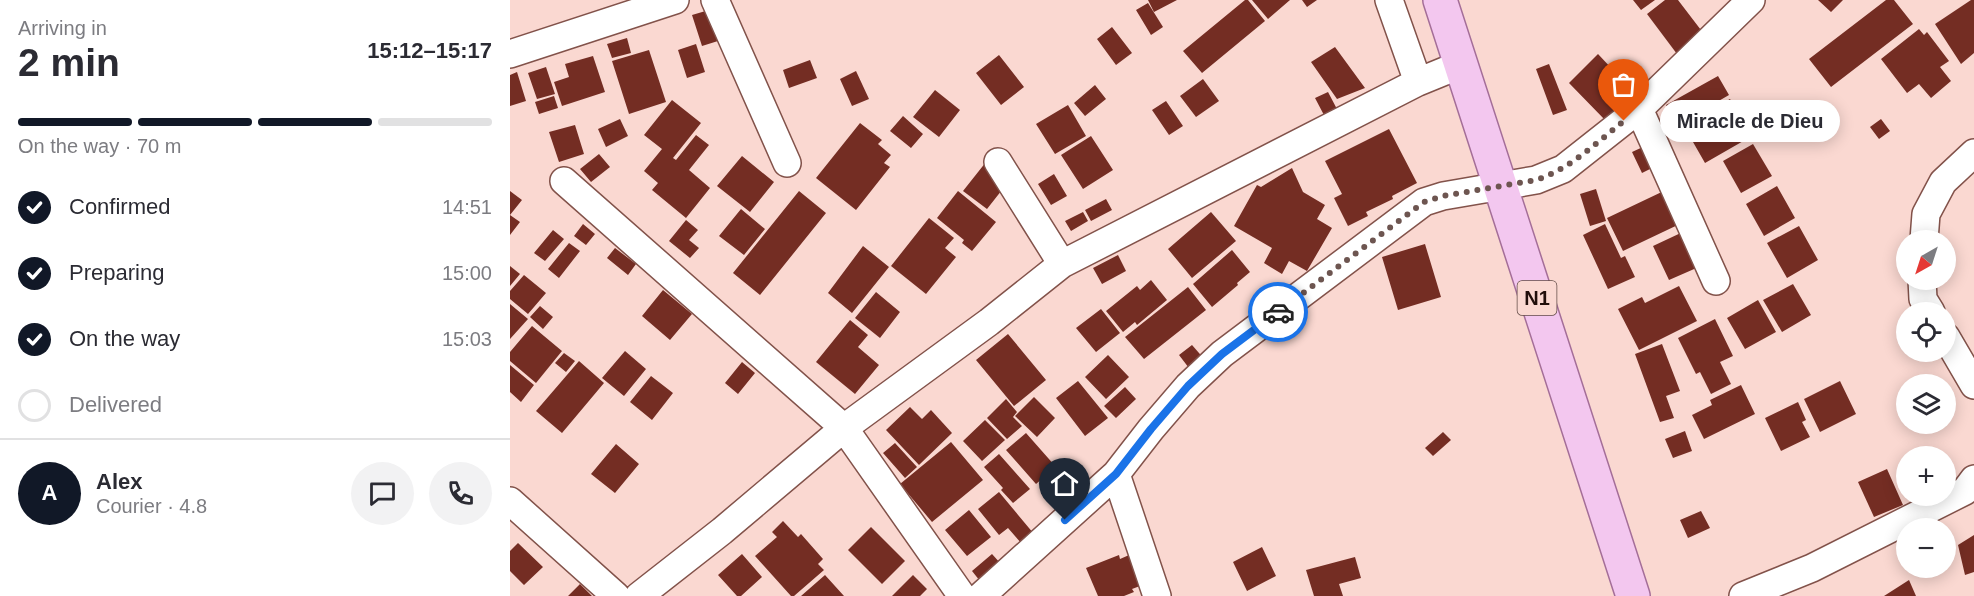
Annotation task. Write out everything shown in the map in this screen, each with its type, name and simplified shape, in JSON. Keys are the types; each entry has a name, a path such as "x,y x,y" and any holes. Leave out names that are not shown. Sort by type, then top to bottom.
{"main road":[{"name":"N1","path":"1440,0 1633,596"}],"street":[{"path":"510,54 675,0"},
{"path":"715,0 787,163"},
{"path":"1389,0 1418,82"},
{"path":"981,596 1116,474 1181,395 1222,354 1424,202 1434,198 1536,180 1563,169 1639,109 1751,0"},
{"path":"639,596 722,531 844,428 989,322 1062,264 1418,82 1462,64"},
{"path":"1639,109 1716,281"},
{"path":"1925,230 1926,214 1943,182 1974,153"},
{"path":"998,162 1062,264"},
{"path":"564,180 844,428 962,596"},
{"path":"1956,354 1974,385"},
{"path":"1116,474 1157,596"},
{"path":"1743,596 1812,568 1965,491 1974,479"},
{"path":"510,501 616,596"}],"building":[{"path":"1148,0 1177,0 1154,12"},
{"path":"1245,0 1248,0 1265,21 1202,73 1183,51"},
{"path":"1252,0 1290,0 1268,19"},
{"path":"1302,0 1317,0 1307,7"},
{"path":"1633,0 1655,0 1641,10"},
{"path":"1665,0 1678,0 1704,34 1677,54 1647,14"},
{"path":"1818,0 1843,0 1831,12"},
{"path":"1886,0 1894,0 1913,24 1831,87 1809,59"},
{"path":"1974,0 1974,53 1961,64 1935,24"},
{"path":"1148,3 1163,27 1151,35 1136,10"},
{"path":"709,10 718,41 702,46 692,15"},
{"path":"1112,27 1132,53 1116,65 1097,39"},
{"path":"1919,29 1924,35 1927,32 1949,61 1940,67 1951,81 1931,98 1919,84 1907,93 1881,59"},
{"path":"627,38 631,53 612,58 607,44"},
{"path":"696,44 705,72 687,78 678,50"},
{"path":"1335,47 1365,88 1337,99 1311,62"},
{"path":"649,50 666,102 629,114 612,61"},
{"path":"1598,54 1613,70 1609,74 1630,95 1605,120 1569,83"},
{"path":"999,55 1024,87 1001,105 976,73"},
{"path":"593,56 605,92 562,106 554,82 569,77 565,64"},
{"path":"810,60 817,78 789,88 783,70"},
{"path":"1549,64 1567,110 1553,115 1536,69"},
{"path":"546,67 555,94 537,99 528,73"},
{"path":"856,71 869,99 852,106 840,79"},
{"path":"517,72 526,101 510,106 510,75"},
{"path":"1718,76 1729,95 1677,125 1666,105"},
{"path":"1203,79 1219,101 1196,117 1180,96"},
{"path":"1095,85 1106,99 1085,116 1074,103"},
{"path":"935,90 960,110 939,137 913,117"},
{"path":"1328,92 1338,111 1325,117 1315,98"},
{"path":"554,96 558,108 539,114 535,102"},
{"path":"1730,99 1752,136 1705,163 1693,142 1708,133 1699,117"},
{"path":"672,100 701,123 673,158 676,160 696,135 709,145 689,170 710,188 686,218 652,190 658,183 644,171 662,149 644,135"},
{"path":"1166,101 1183,126 1169,135 1152,110"},
{"path":"1068,105 1086,136 1055,154 1036,124"},
{"path":"903,116 923,134 911,148 890,131"},
{"path":"620,119 628,136 606,147 598,129"},
{"path":"1881,119 1890,131 1879,139 1870,127"},
{"path":"860,123 882,140 878,144 891,155 884,163 890,167 856,210 816,178"},
{"path":"575,125 584,154 559,162 549,132"},
{"path":"1389,129 1417,183 1392,196 1393,199 1366,212 1368,216 1348,226 1334,198 1342,194 1325,161"},
{"path":"1091,136 1113,170 1083,189 1061,155"},
{"path":"1753,144 1772,176 1741,193 1723,161"},
{"path":"1645,146 1656,166 1642,173 1632,152"},
{"path":"599,154 610,167 591,182 580,169"},
{"path":"742,156 774,182 750,212 717,186"},
{"path":"986,162 1009,181 987,209 963,191"},
{"path":"1292,168 1303,192 1325,205 1317,219 1332,228 1307,271 1289,261 1282,274 1264,263 1272,248 1234,226 1257,185 1261,187"},
{"path":"1054,174 1067,196 1051,205 1038,184"},
{"path":"1777,186 1795,218 1764,236 1746,204"},
{"path":"1596,189 1606,221 1590,226 1580,194"},
{"path":"1668,189 1684,222 1623,251 1607,218"},
{"path":"510,191 522,200 510,215"},
{"path":"799,191 826,213 760,295 733,273"},
{"path":"958,191 996,222 972,251 962,243 964,240 937,218"},
{"path":"1106,199 1112,210 1091,221 1085,210"},
{"path":"741,209 765,229 744,255 719,236"},
{"path":"1083,212 1088,221 1071,231 1065,221"},
{"path":"1211,212 1236,241 1192,278 1168,249"},
{"path":"510,215 520,222 510,235"},
{"path":"929,218 954,238 945,248 956,257 926,294 891,266"},
{"path":"686,220 698,230 689,240 699,248 690,258 669,241"},
{"path":"583,224 595,234 586,245 574,236"},
{"path":"1605,224 1621,258 1625,256 1635,277 1608,289 1583,235"},
{"path":"1799,226 1818,260 1787,278 1767,243"},
{"path":"553,230 564,239 545,261 534,253"},
{"path":"1685,231 1701,266 1669,280 1653,246"},
{"path":"569,243 580,251 559,278 548,269"},
{"path":"1425,244 1441,297 1398,310 1382,257"},
{"path":"863,246 889,267 852,313 828,293"},
{"path":"615,248 636,264 628,275 607,258"},
{"path":"1232,250 1250,272 1212,307 1193,284"},
{"path":"1118,255 1126,271 1102,284 1093,268"},
{"path":"510,266 520,274 510,286"},
{"path":"524,275 546,293 528,314 510,299 510,291"},
{"path":"1151,280 1167,300 1137,325 1135,322 1123,332 1106,311 1137,286 1140,290"},
{"path":"1793,284 1811,315 1782,332 1763,300"},
{"path":"1679,286 1697,321 1639,350 1618,309 1642,297 1645,303"},
{"path":"1188,287 1206,310 1144,359 1125,337"},
{"path":"663,290 692,314 670,340 642,316"},
{"path":"876,292 900,312 880,338 855,318"},
{"path":"1758,300 1776,332 1745,349 1727,318"},
{"path":"510,304 528,319 510,339"},
{"path":"540,306 553,317 543,329 530,317"},
{"path":"1101,309 1120,333 1096,352 1076,328"},
{"path":"1715,319 1733,356 1720,362 1731,384 1711,394 1700,372 1696,374 1678,338"},
{"path":"850,320 868,335 858,347 879,365 855,394 816,362"},
{"path":"532,326 562,351 536,383 510,361 510,352"},
{"path":"1008,334 1046,380 1014,406 976,360"},
{"path":"1662,344 1680,391 1666,396 1674,418 1660,422 1635,354"},
{"path":"1192,345 1206,361 1192,372 1179,355"},
{"path":"625,351 646,369 624,396 602,378"},
{"path":"564,353 575,361 566,372 555,363"},
{"path":"1108,355 1129,377 1106,399 1085,377"},
{"path":"579,361 604,383 562,433 536,411"},
{"path":"742,362 755,373 738,394 725,383"},
{"path":"510,365 534,385 521,402 510,392"},
{"path":"651,376 673,393 652,420 630,402"},
{"path":"1078,381 1108,418 1085,436 1056,398"},
{"path":"1840,381 1856,414 1820,432 1804,399"},
{"path":"1741,385 1755,414 1704,439 1692,415 1712,405 1710,400"},
{"path":"1125,387 1136,399 1116,418 1104,406"},
{"path":"1034,397 1055,418 1037,437 1015,416"},
{"path":"1006,399 1017,412 1013,417 1022,426 1007,439 987,418"},
{"path":"1798,402 1806,420 1802,422 1810,437 1781,451 1765,418"},
{"path":"910,407 922,419 931,410 952,433 919,465 886,430"},
{"path":"985,420 1005,440 982,461 963,441"},
{"path":"1685,431 1692,451 1673,458 1665,439"},
{"path":"1443,432 1451,440 1433,456 1425,448"},
{"path":"1026,433 1056,467 1036,484 1006,450"},
{"path":"951,442 983,480 932,522 900,484"},
{"path":"895,443 917,467 905,478 883,453"},
{"path":"616,444 639,464 615,493 591,474"},
{"path":"999,454 1030,489 1013,503 984,467"},
{"path":"1887,469 1896,489 1896,506 1901,506 1874,517 1858,482"},
{"path":"999,492 1034,534 1022,544 1008,528 999,535 978,509"},
{"path":"969,510 991,537 967,556 945,530"},
{"path":"1701,511 1710,528 1688,538 1680,520"},
{"path":"783,521 798,537 801,534 823,559 818,564 824,570 794,596 791,596 755,556 777,537 772,532"},
{"path":"871,527 905,561 882,584 848,550"},
{"path":"1974,535 1974,572 1965,575 1958,545"},
{"path":"518,543 543,567 524,585 510,571 510,551"},
{"path":"1262,547 1276,576 1247,591 1233,562"},
{"path":"1136,552 1148,583 1132,589 1134,592 1124,596 1098,596 1086,568 1119,555 1120,559"},
{"path":"742,554 762,577 741,596 737,596 718,575"},
{"path":"992,554 1001,564 980,581 972,571"},
{"path":"1355,557 1361,578 1339,584 1343,596 1314,596 1306,570"},
{"path":"825,575 844,596 801,596"},
{"path":"913,575 927,589 920,596 892,596"},
{"path":"1909,580 1916,596 1884,596"},
{"path":"580,584 592,596 568,596"}],"way so far":[{"path":"1278,312 1424,202 1443,196 1501,187 1550,176 1563,169 1624,121"}],"place":[{"name":"Miracle de Dieu","path":"1624,121"}],"route":[{"path":"1065,520 1116,474 1188,386 1222,354 1278,312"}]}
